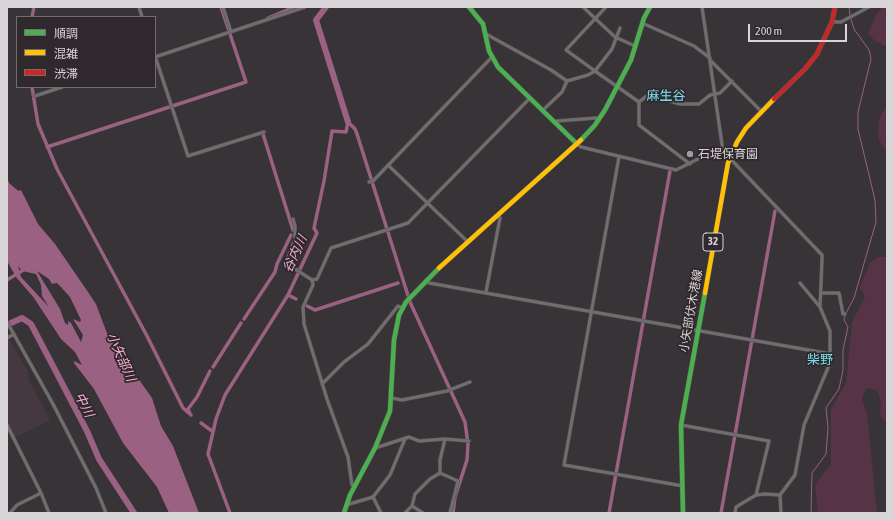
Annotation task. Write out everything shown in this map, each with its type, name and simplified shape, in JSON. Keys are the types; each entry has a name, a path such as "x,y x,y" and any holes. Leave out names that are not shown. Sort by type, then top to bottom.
{"street":[{"path":"223,7 231,32"},
{"path":"156,56 305,7"},
{"path":"469,7 479,17 486,34 491,58 498,67 581,147 676,170 722,147"},
{"path":"583,7 615,37 637,46"},
{"path":"606,7 566,50 639,102"},
{"path":"344,513 354,486 376,448 387,420 392,398 394,340 402,308 406,301 426,280 577,144 598,120 617,87 637,46 642,23 650,7"},
{"path":"702,7 723,151 822,255 822,293 820,307"},
{"name":"小矢部伏木港線","path":"683,513 682,425 724,180 730,158 746,128 761,111 805,69 820,48 832,22 835,7"},
{"path":"832,22 841,22 869,7"},
{"path":"642,23 694,46 710,59 761,111"},
{"path":"543,110 562,92 567,81 588,75 595,70 612,49 615,37 620,28"},
{"path":"486,34 551,70 567,81"},
{"path":"369,182 373,181 491,58"},
{"path":"156,59 188,156 264,132"},
{"path":"639,102 648,95 680,104 699,104 710,95 720,93 732,81"},
{"path":"35,96 59,88"},
{"path":"293,220 296,232 293,246 287,256 286,263 289,267 311,279 317,279 331,248 408,223 530,98"},
{"path":"639,102 639,125 690,164"},
{"path":"556,122 598,120"},
{"path":"619,156 564,465 683,486"},
{"path":"388,165 468,242"},
{"path":"486,292 500,218 498,215"},
{"path":"311,279 313,285 303,307 304,324 322,384 348,457 352,485 354,486"},
{"path":"426,280 429,283 831,354"},
{"path":"781,513 780,496 795,475 804,425 830,363 831,354 830,331 820,307 800,283"},
{"path":"822,293 839,292 843,314 845,314"},
{"path":"322,384 344,362 368,344 398,306 402,308"},
{"path":"7,322 53,404 96,488 106,513"},
{"path":"7,338 14,334"},
{"path":"392,398 402,400 451,389 470,382"},
{"path":"7,425 41,493 49,513"},
{"path":"682,425 769,441 756,495"},
{"path":"376,448 411,437 419,441 445,438 469,441"},
{"path":"346,505 373,497 390,475 405,438"},
{"path":"440,473 440,460 445,438"},
{"path":"405,513 412,506 415,494 430,479 440,473"},
{"path":"440,473 458,481 450,513"},
{"path":"10,513 17,505 41,493"},
{"path":"735,513 736,507 756,495 765,494 780,496"},
{"path":"373,497 381,513"},
{"path":"412,506 423,513"}],"shaded area":[{"path":"883,7 887,7 887,47 874,40 868,33 877,13"},
{"path":"885,108 887,108 887,153 879,140 878,130 879,119"},
{"path":"878,257 887,257 887,424 880,415 881,401 877,390 866,388 862,398 867,414 877,513 818,513 815,485 831,464 831,409 846,383 852,322 865,297 860,287 870,263"},
{"path":"9,339 27,370 30,382 50,420 15,438 7,422 7,340"}],"water":[{"name":"小矢部川","path":"7,177 9,183 19,191 21,190 38,224 55,244 96,304 108,336 152,398 161,426 173,446 199,513 169,513 157,487 123,443 94,389 74,363 74,361 82,365 75,352 61,339 34,298 16,277 7,261","holes":["18,266 22,271 36,274 41,285 42,296 49,307 21,277","37,271 49,279 52,284 57,283 70,297 81,320 80,322 73,319 83,335 81,342 71,323 68,321 68,325 65,323 60,309"]}],"waterway":[{"path":"32,16 34,7"},
{"path":"47,147 246,82 221,7"},
{"path":"268,18 294,7"},
{"name":"谷内川","path":"326,7 316,20 348,122"},
{"path":"849,7 850,15"},
{"path":"846,313 854,298 876,222 875,200 858,129 858,112 871,59 869,50 854,29 851,19"},
{"path":"32,88 38,124 57,169 147,336 183,408 191,415"},
{"path":"348,122 355,129 357,134 410,302 465,422 468,444 467,460 455,497 453,513"},
{"name":"谷内川","path":"230,513 208,454 216,419 225,395 288,295 317,233 314,228 324,181 332,131 346,132 348,122"},
{"path":"263,134 293,230"},
{"path":"609,513 670,171"},
{"path":"721,513 775,211"},
{"path":"244,319 275,272 277,264 291,235"},
{"path":"7,280 25,269"},
{"path":"307,306 315,310 398,283"},
{"path":"288,295 296,299"},
{"path":"811,513 812,473 826,454 828,428 826,408 839,389 843,370 843,350 848,327 844,320 845,316"},
{"name":"中川","path":"11,323 22,318 31,324 87,431 99,459 134,513"},
{"path":"213,367 241,323"},
{"path":"190,414 188,409 197,397 210,371"},
{"path":"201,423 212,431"}],"traffic: fast":[{"path":"469,7 483,24 489,51 498,67 577,144"},
{"path":"581,140 595,125 605,110 631,60 644,18 650,7"},
{"path":"344,513 350,495 375,448 390,411 394,340 399,315 406,302 439,268"},
{"path":"683,513 681,425 705,293"}],"traffic: slow":[{"path":"705,293 728,163 737,142 746,128 774,99"},
{"path":"439,268 581,140"}],"traffic: jam":[{"path":"774,99 805,69 817,54 832,22 835,7"}],"place":[{"name":"石堤保育園","path":"690,154"}],"district":[{"name":"麻生谷","path":"666,96"},
{"name":"柴野","path":"820,360"}]}
